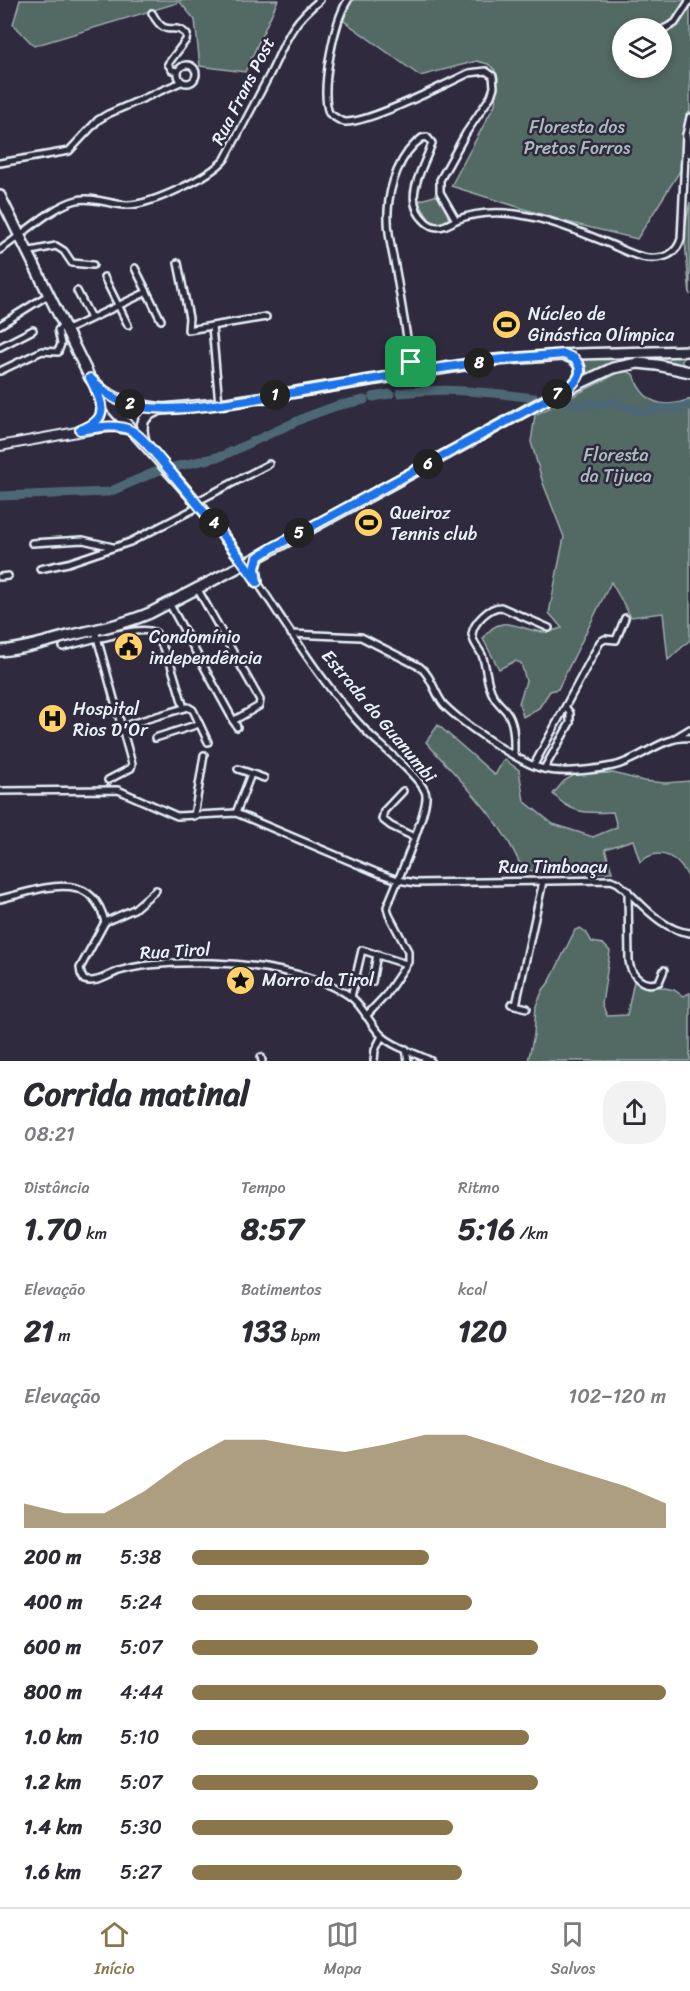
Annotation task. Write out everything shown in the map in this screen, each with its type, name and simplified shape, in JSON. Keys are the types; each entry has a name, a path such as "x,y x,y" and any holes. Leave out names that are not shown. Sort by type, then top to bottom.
{"main road":[{"name":"Estrada do Guanumbi","path":"0,196 97,391 198,504 238,552 245,564"},
{"path":"144,442 141,426 143,419 151,412 163,409 219,404 495,360 564,354 690,353 685,362 690,371"},
{"path":"564,354 575,359 581,370 579,379 570,387"},
{"path":"0,650 14,650 97,635 134,620 245,564 570,387 627,364 647,363 690,371"},
{"path":"90,378 105,392 122,401 163,409"},
{"path":"224,574 235,563 238,552 250,556 260,555"},
{"path":"257,582 255,568 260,555"}],"street":[{"name":"Rua Frans Post","path":"0,250 74,201 86,199 126,205 139,204 214,170 225,159 289,33 299,18 320,0"},
{"path":"348,0 337,25 325,97 329,113 340,121 346,122 368,117 469,73 486,71 493,76 494,87 491,96 440,180 440,192 456,220"},
{"path":"672,25 690,0"},
{"path":"152,13 162,28 178,29 187,35 186,40 168,64 172,70 178,71"},
{"path":"0,163 69,151 98,120 108,114 181,82 192,81 196,76 196,71 192,66 186,64 181,66 178,77 181,82"},
{"path":"406,374 411,362 388,214 396,172 415,144 426,137 432,143 415,186 414,196 417,209 427,224 440,228 478,213 522,216 566,227 641,257 658,258 674,253 681,239 686,135 690,117"},
{"path":"686,135 690,154"},
{"path":"26,252 56,246 64,251 72,263 93,265"},
{"path":"177,263 189,318 188,330 266,317"},
{"path":"135,268 161,320"},
{"path":"104,277 128,325"},
{"path":"77,291 91,318"},
{"path":"0,370 42,351 57,352 62,344 58,330 91,318 147,292"},
{"path":"0,325 48,295"},
{"path":"212,326 219,404"},
{"path":"1,344 33,330"},
{"path":"411,362 422,371"},
{"path":"80,430 92,426 100,418 102,410 97,391"},
{"path":"0,446 110,426 130,430"},
{"path":"40,570 144,537 269,464"},
{"path":"33,543 83,540 115,547"},
{"name":"Estrada do Guanumbi","path":"245,564 327,685 356,719 426,791 427,799 388,910 408,951 406,964"},
{"path":"0,577 8,576"},
{"path":"197,588 260,700 256,709 233,721"},
{"path":"169,603 237,727"},
{"path":"514,754 514,736 510,717 492,694 483,657 472,638 472,633 478,622 495,607 501,607 549,628"},
{"path":"534,765 600,642 605,639 616,640 625,618"},
{"path":"134,620 140,632"},
{"path":"63,647 97,635 149,630 156,633 171,664 184,708"},
{"path":"291,634 360,637 420,667 427,673 438,696 452,712 514,754 544,769 592,769 618,765 671,741 690,729"},
{"path":"97,635 132,764 131,768 108,780"},
{"path":"130,724 184,708 193,710 208,742"},
{"path":"544,769 570,723 570,713 566,708"},
{"path":"155,738 199,724"},
{"path":"671,741 690,738"},
{"path":"194,816 204,755"},
{"path":"238,769 264,778"},
{"path":"0,791 118,790 177,816 194,816 236,813 251,774"},
{"path":"403,791 384,811 381,819 414,837"},
{"name":"Rua Timboaçu","path":"236,813 398,880 416,883 611,880 628,891 664,924 677,931 690,933"},
{"path":"526,1008 513,1005 543,881"},
{"path":"0,899 71,885 80,888 94,898 103,913 105,922 134,909 156,890"},
{"path":"628,891 631,972 641,981 652,984 659,982 664,970"},
{"name":"Rua Tirol","path":"105,922 80,968 82,977 88,981 96,981 131,968 150,965 231,964 257,966 293,974 351,997 382,1036 431,1061"},
{"path":"351,997 362,950 406,964 385,996 366,1016"},
{"path":"372,982 378,954"},
{"path":"374,1061 377,1044 382,1036"},
{"path":"406,1049 408,1061"},
{"path":"415,1053 416,1061"}],"green space":[{"path":"20,0 278,0 245,72 200,66 195,20 180,2 34,46 13,24"},
{"name":"Floresta dos Pretos Forros","path":"352,0 690,0 690,152 637,239 563,221 451,186 495,104 498,78 494,69 488,64 477,61 420,76 340,18"},
{"path":"438,195 446,207 449,221 446,225 432,224 419,203 421,200"},
{"path":"690,202 690,295 684,231"},
{"path":"686,353 682,361 683,368 655,360 631,359 607,365 581,377 582,361 577,356"},
{"name":"Floresta da Tijuca","path":"624,370 633,374 642,392 648,398 662,404 690,399 690,640 668,660 663,613 631,617 611,582 558,689 550,691 539,708 523,717 519,703 526,681 521,663 515,661 499,669 483,639 490,630 505,624 539,632 562,628 549,613 564,537 543,483 531,442 535,415"},
{"name":"Queiroz Tennis club","path":"370,511 380,529 368,533 358,517"},
{"path":"438,725 495,775 504,759 519,770 524,801 553,824 593,837 617,827 613,812 580,811 567,806 553,794 564,781 576,774 613,773 644,781 665,783 690,781 690,880 681,866 669,856 656,854 640,862 633,840 605,849 612,872 545,873 522,869 514,851 492,817 426,742"},
{"path":"580,928 586,932 592,942 603,944 610,951 602,1004 607,1016 627,1015 634,981 674,990 683,996 690,993 690,1061 528,1061 534,1035 536,1006 575,930"}],"waterway":[{"path":"400,393 452,390 535,398"},
{"path":"373,397 390,394"},
{"path":"174,467 222,456 306,417 336,406 364,400"},
{"path":"562,402 582,405 613,402 644,412 660,408 690,406"},
{"path":"0,496 109,492 162,469"}],"place":[{"name":"Núcleo de Ginástica Olímpica","path":"507,324"},
{"name":"Queiroz Tennis club","path":"369,523"},
{"name":"Condomínio independência","path":"128,647"},
{"name":"Hospital Rios D'Or","path":"52,719"},
{"name":"Morro da Tirol","path":"241,980"}],"route":[{"path":"564,354 577,361 581,372 579,379 570,387 261,554 255,564 257,582 238,552 144,442 130,430 110,426 80,430 92,426 102,414 97,391 90,378 112,397 128,404 163,409 227,403 406,374 411,362 422,371 495,360 564,354"}]}
